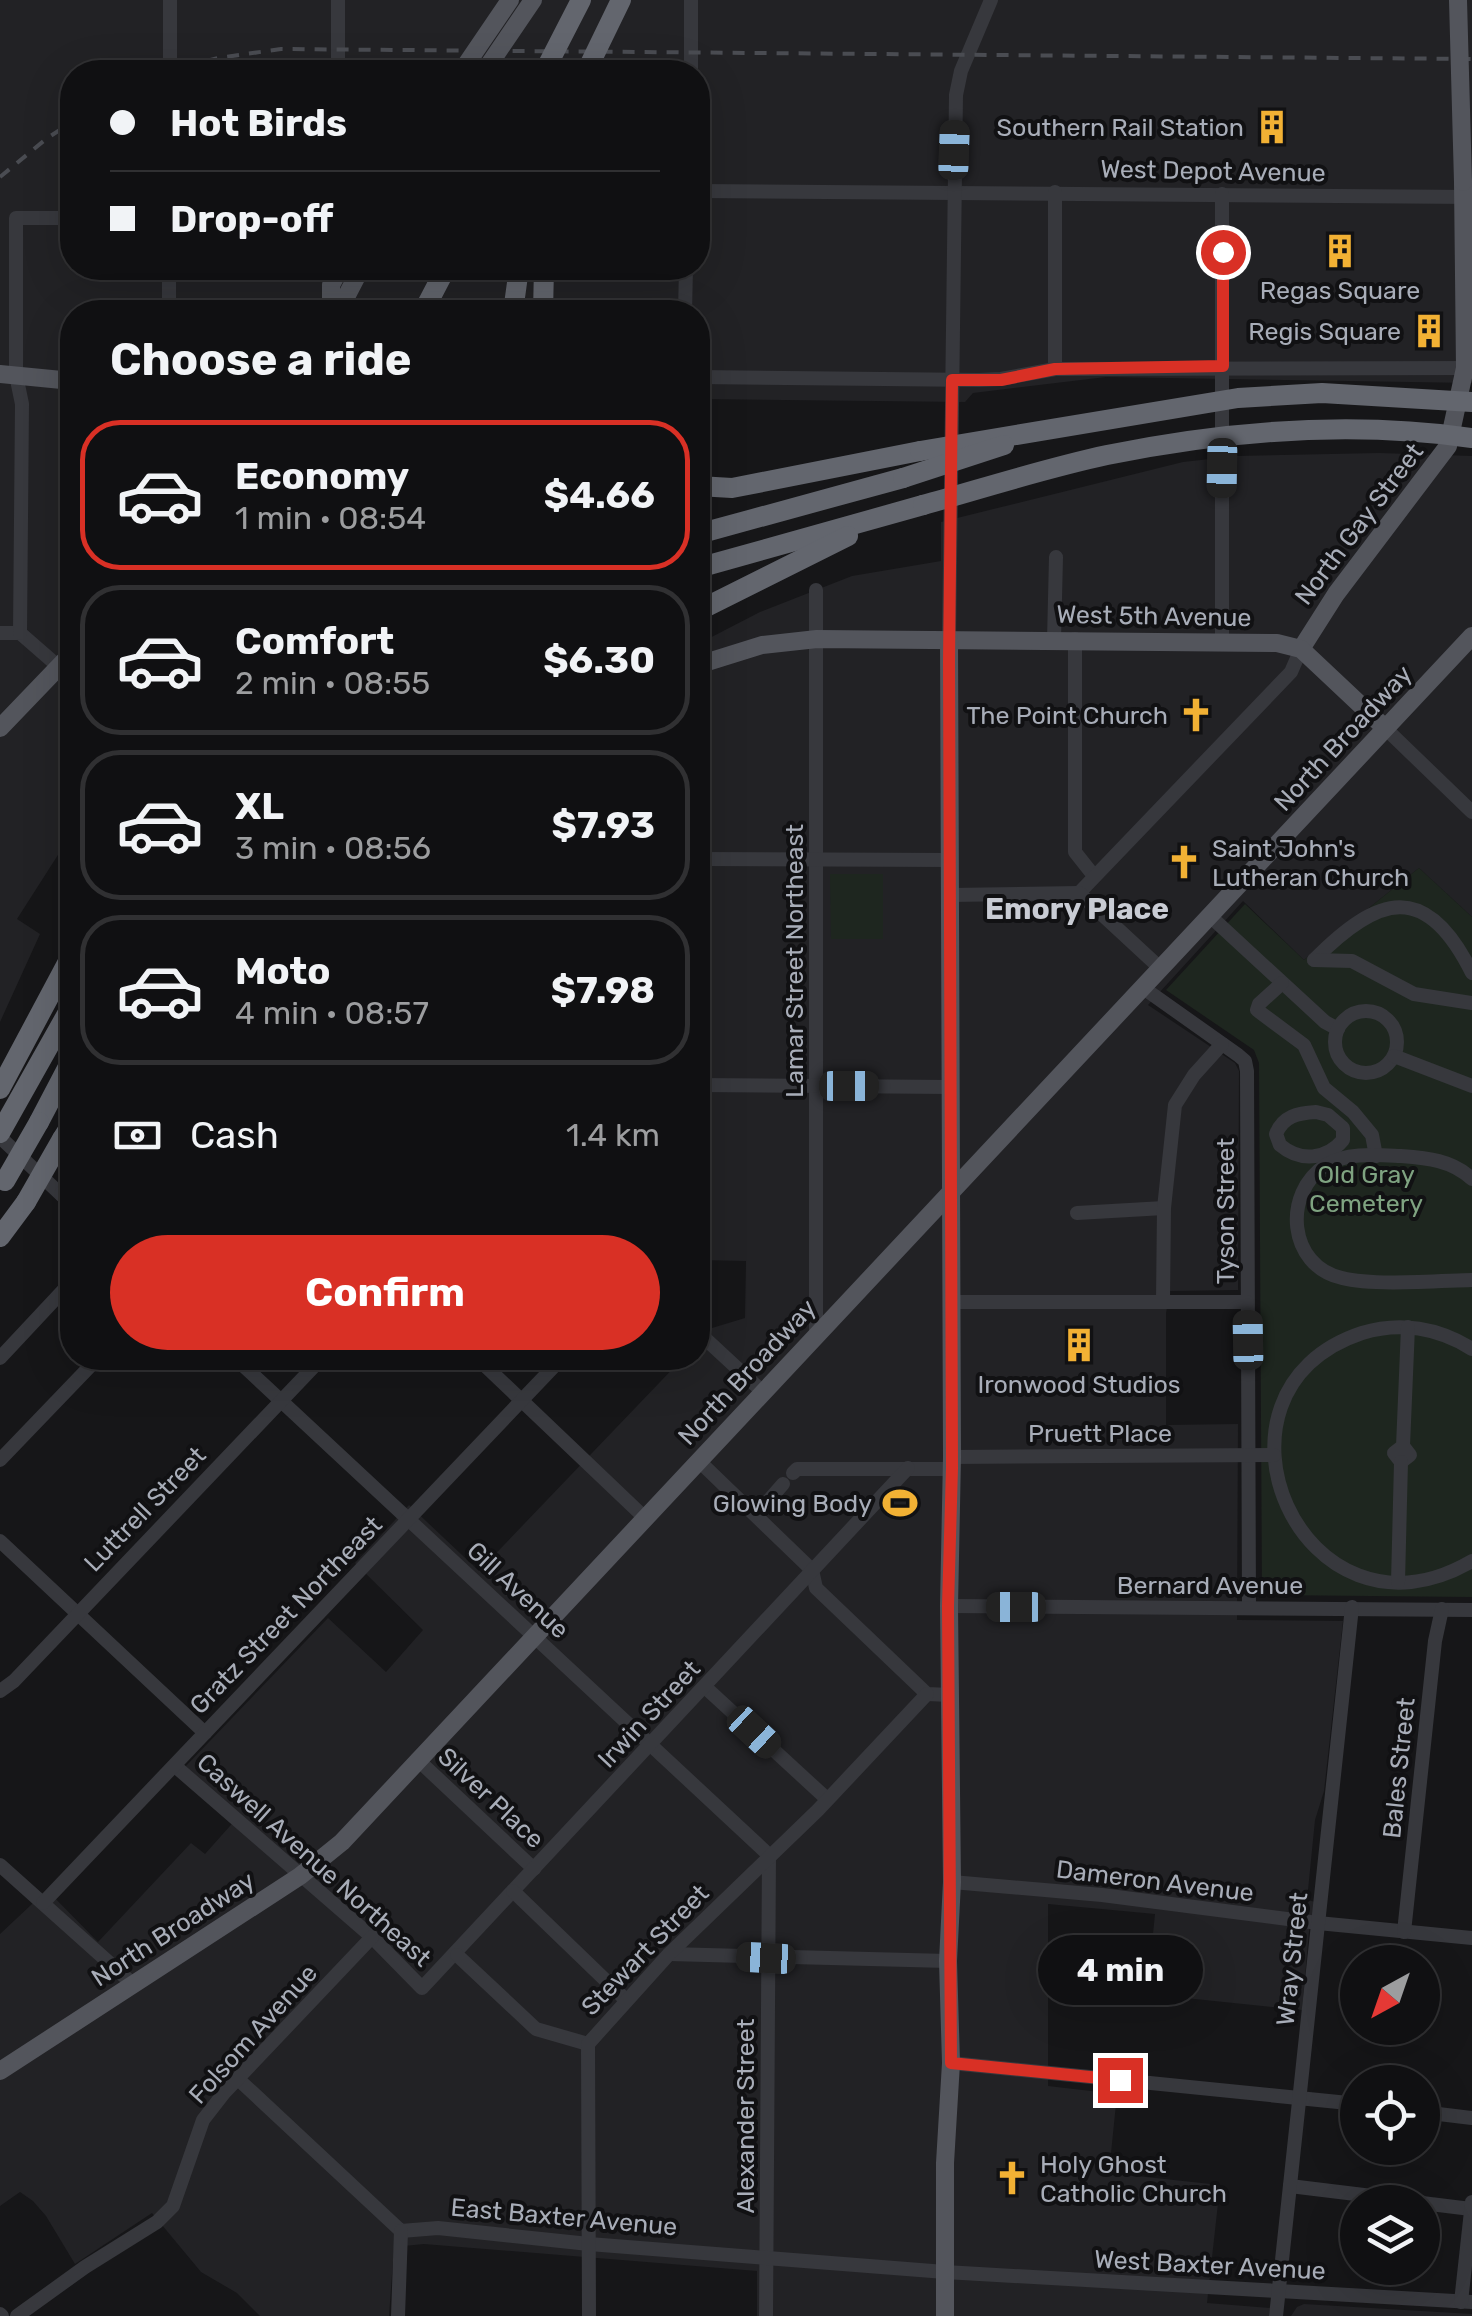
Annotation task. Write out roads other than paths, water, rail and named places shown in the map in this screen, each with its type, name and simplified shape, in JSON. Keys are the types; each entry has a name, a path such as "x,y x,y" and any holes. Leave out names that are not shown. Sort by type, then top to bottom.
{"highway":[{"path":"550,60 581,0"},
{"path":"592,60 621,0"},
{"path":"710,487 732,488 1126,414 1238,398 1322,393 1472,402"},
{"path":"710,531 904,478 1044,431"},
{"path":"710,565 1107,456 1206,440 1303,431 1394,431 1472,438"},
{"path":"710,605 890,514"},
{"path":"0,1088 60,976"},
{"path":"0,1135 60,1028"},
{"path":"3,1185 60,1083"},
{"path":"0,1236 26,1202 60,1143"}],"main road":[{"path":"469,60 510,0"},
{"path":"492,60 533,0"},
{"name":"North Gay Street","path":"1300,649 1336,594 1448,446 1468,368 1467,192 1458,0"},
{"path":"8,374 60,380"},
{"name":"North Broadway","path":"0,2071 300,1876 342,1842 1472,636"},
{"name":"West 5th Avenue","path":"710,661 762,645 818,639 1222,641 1277,643 1300,649"},
{"path":"945,2316 944,2163 951,2063 948,1960 952,1882 948,1606 952,1463 949,639"},
{"path":"1300,649 1386,728"},
{"path":"0,728 60,666"}],"street":[{"path":"170,0 170,60"},
{"path":"338,0 338,60"},
{"path":"690,60 691,0"},
{"path":"949,639 957,86 990,0"},
{"name":"West Depot Avenue","path":"710,191 1467,192"},
{"path":"1055,192 1055,369"},
{"path":"1222,194 1222,641"},
{"path":"20,633 22,404 8,374 16,218 60,218"},
{"path":"710,377 1001,380 1055,369 1468,368"},
{"path":"1054,640 1056,558"},
{"name":"Lamar Street Northeast","path":"816,590 816,1333"},
{"path":"0,633 20,633 60,656"},
{"path":"1075,639 1075,852 1094,876"},
{"name":"North Gay Street","path":"1079,893 1291,672 1300,649"},
{"path":"1386,728 1472,812"},
{"path":"710,860 950,860"},
{"path":"951,896 1079,893 1160,968"},
{"path":"1472,973 1441,926 1414,909 1399,906 1375,911 1314,960 1352,961 1414,994 1472,1003"},
{"path":"1210,916 1338,1029"},
{"path":"1282,983 1259,1004 1258,1010 1301,1042 1324,1088 1353,1112 1372,1135 1376,1156"},
{"name":"Tyson Street","path":"1142,987 1245,1062 1247,1071 1249,1607"},
{"path":"1380,1014 1397,1037 1394,1056 1381,1070 1353,1070 1345,1065 1336,1048 1338,1029 1352,1015 1380,1014"},
{"path":"1163,1301 1164,1208 1175,1105 1194,1075 1222,1044"},
{"path":"1394,1056 1472,1086"},
{"path":"710,1085 950,1087"},
{"path":"1472,1179 1430,1158 1329,1159 1288,1152 1277,1140 1279,1128 1298,1114 1316,1112 1338,1122 1344,1135 1329,1159 1307,1184 1296,1212 1300,1239 1317,1265 1341,1278 1472,1280"},
{"path":"0,1135 60,1193"},
{"path":"1077,1212 1164,1208"},
{"path":"0,1358 60,1295"},
{"path":"951,1302 1247,1302"},
{"path":"1472,1349 1439,1332 1408,1327 1389,1327 1352,1336 1306,1368 1279,1418 1274,1455 1288,1511 1310,1543 1325,1556 1359,1574 1398,1582 1444,1574 1472,1561"},
{"path":"1398,1582 1408,1327"},
{"path":"710,1343 763,1392"},
{"path":"0,1460 86,1370"},
{"name":"Gill Avenue","path":"248,1370 770,1855"},
{"name":"Luttrell Street","path":"0,1691 14,1681 311,1370"},
{"path":"490,1370 645,1518"},
{"name":"Gratz Street Northeast","path":"43,1904 551,1370"},
{"name":"Pruett Place","path":"756,1515 797,1469 1274,1455"},
{"path":"700,1461 812,1570 816,1588 927,1694 950,1695"},
{"name":"Irwin Street","path":"422,1988 908,1468"},
{"name":"Caswell Avenue Northeast","path":"0,1541 205,1733"},
{"name":"Bernard Avenue","path":"948,1606 1352,1606 1472,1610"},
{"name":"Wray Street","path":"1276,2316 1352,1606"},
{"name":"Bales Street","path":"1404,1932 1442,1609"},
{"path":"705,1687 827,1799"},
{"name":"Stewart Street","path":"589,2316 588,2044 669,1954 927,1694"},
{"name":"Silver Place","path":"418,1760 534,1869"},
{"name":"Caswell Avenue Northeast","path":"175,1766 372,1937 422,1988"},
{"name":"Alexander Street","path":"766,2316 766,1958 770,1855"},
{"path":"3,1873 134,1985"},
{"name":"Dameron Avenue","path":"952,1882 1102,1895 1472,1938"},
{"path":"513,1891 626,2000"},
{"name":"Folsom Avenue","path":"17,2316 156,2222 173,2206 203,2120 372,1937"},
{"path":"457,1954 536,2028 588,2044"},
{"path":"669,1954 948,1960"},
{"path":"951,2063 1340,2102"},
{"path":"238,2079 401,2232 398,2316"},
{"path":"1440,2114 1472,2118"},
{"path":"1290,2186 1340,2192"},
{"path":"1440,2204 1472,2206 1467,2302"},
{"name":"East Baxter Avenue","path":"401,2232 438,2228 946,2272"},
{"name":"West Baxter Avenue","path":"946,2272 1467,2302"}],"railway":[{"path":"210,60 281,49 1472,59"},
{"path":"0,177 60,130"}],"place":[{"name":"Southern Rail Station","path":"1272,127"},
{"name":"Regas Square","path":"1340,251"},
{"name":"Regis Square","path":"1429,331"},
{"name":"The Point Church","path":"1196,715"},
{"name":"Saint John's Lutheran Church","path":"1184,862"},
{"name":"Ironwood Studios","path":"1079,1345"},
{"name":"Glowing Body","path":"900,1503"},
{"name":"Holy Ghost Catholic Church","path":"1012,2178"}],"district":[{"name":"Emory Place","path":"1077,909"}],"park label":[{"name":"Old Gray Cemetery","path":"1366,1188"}]}
